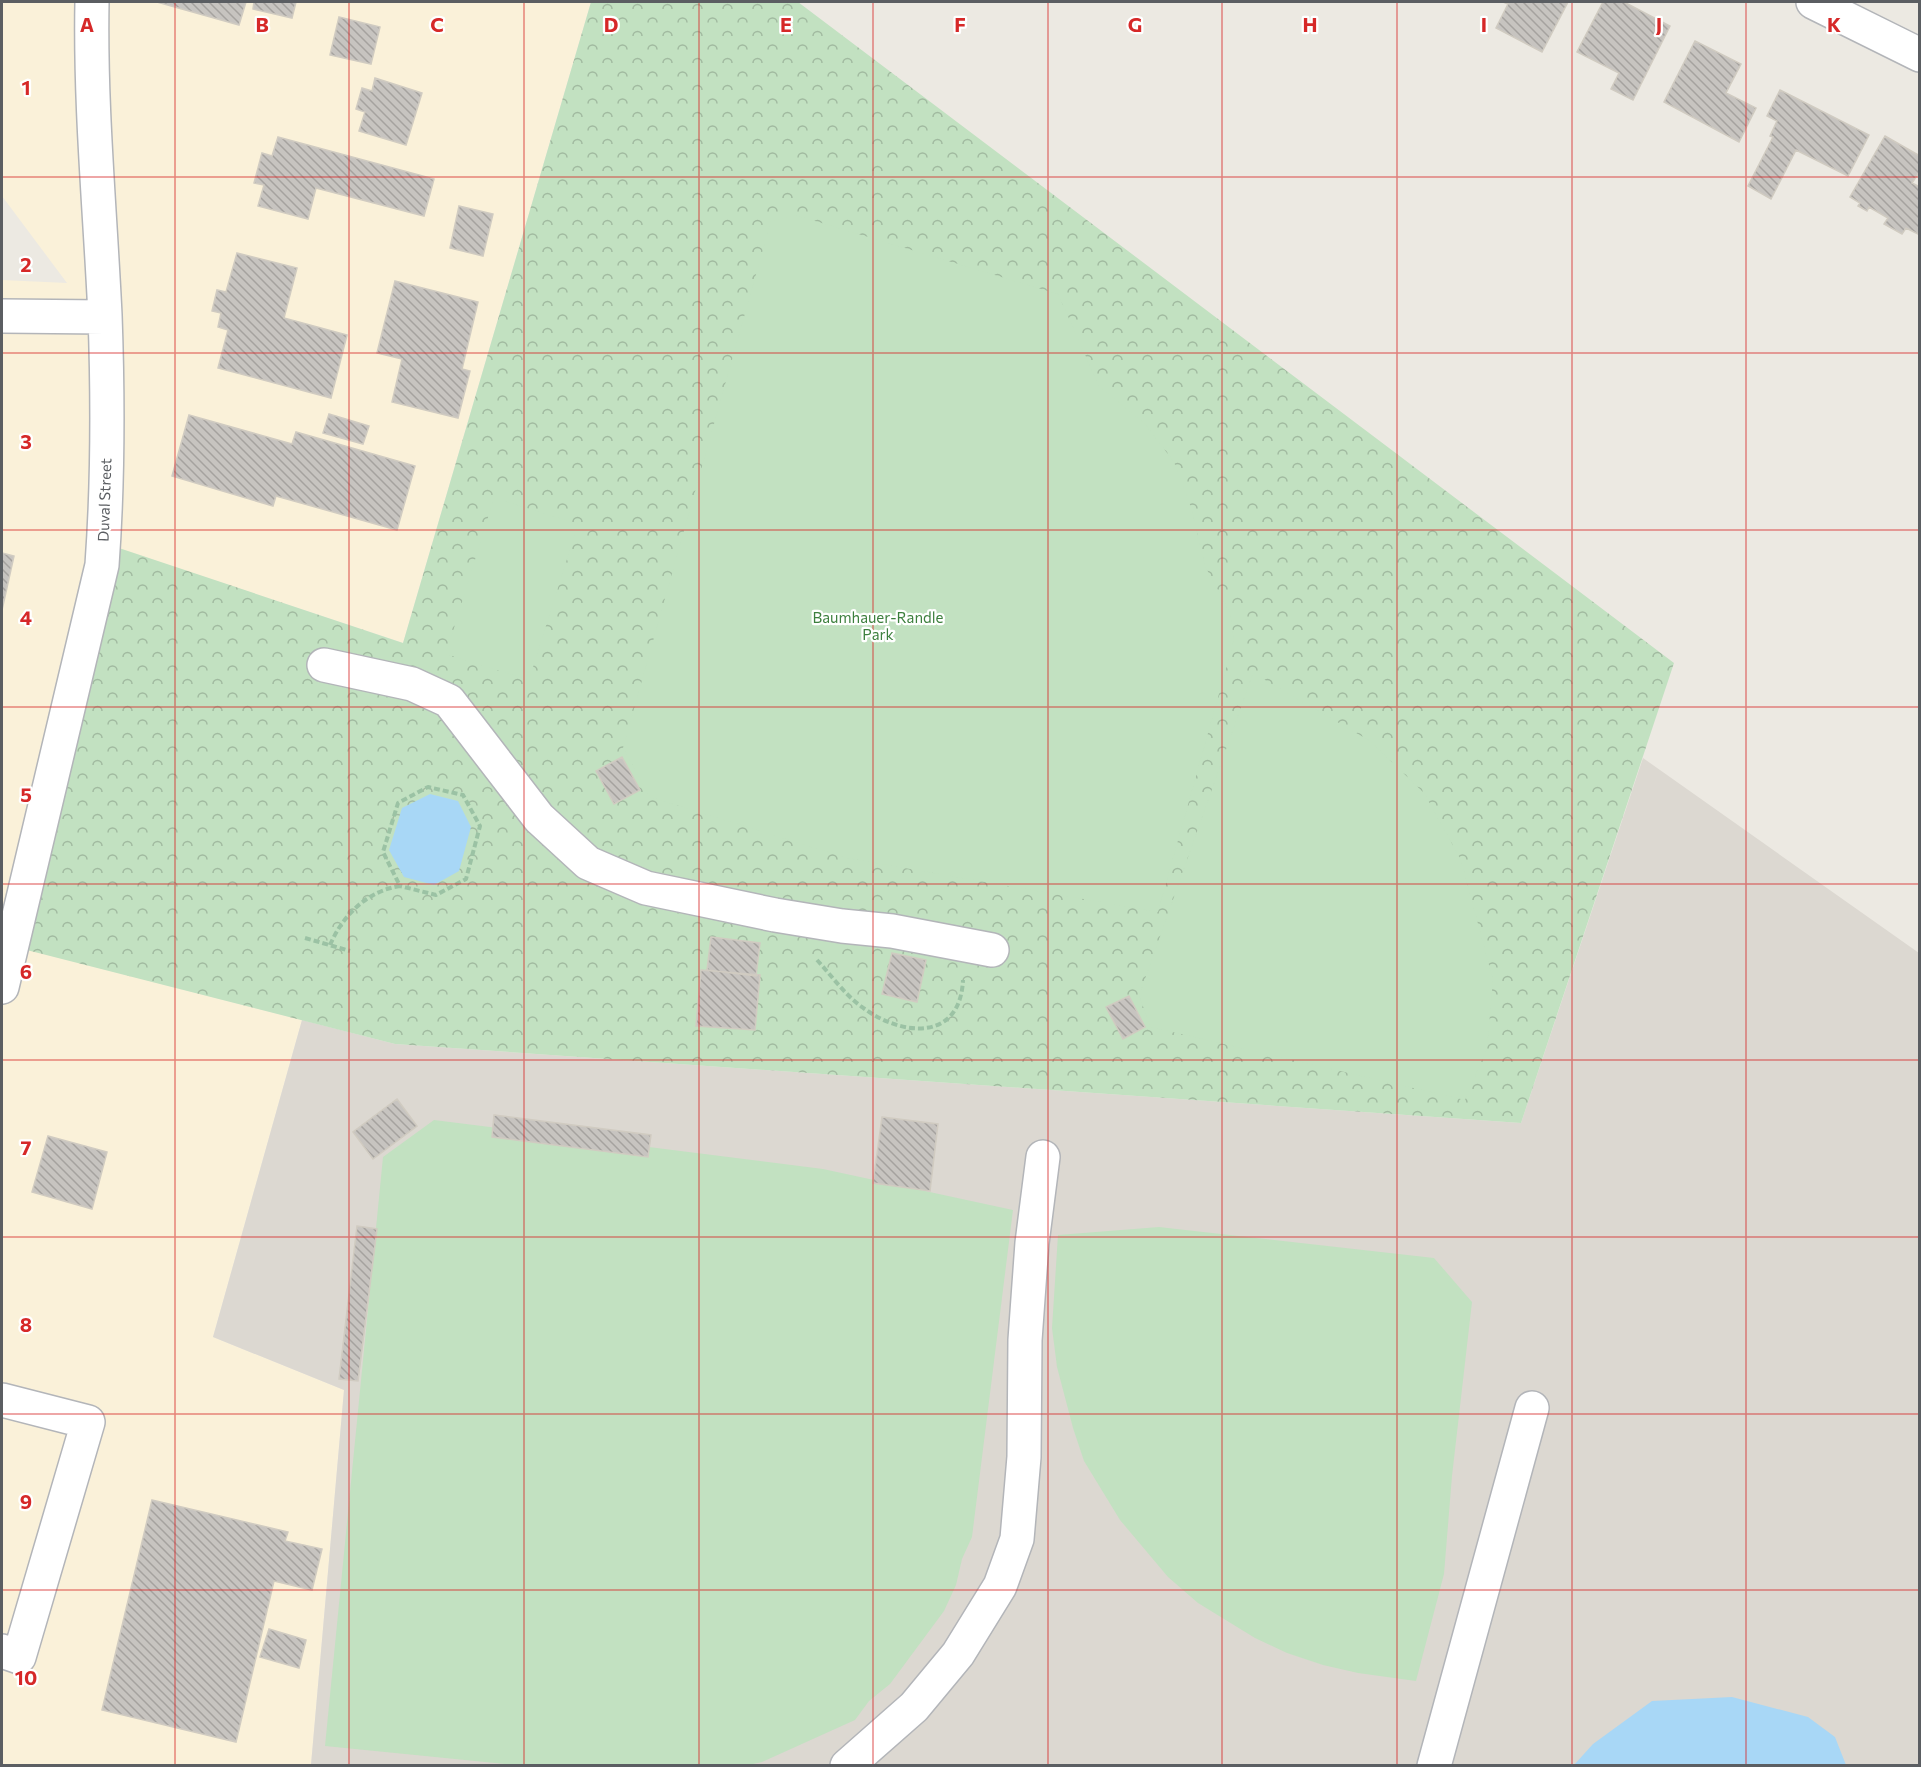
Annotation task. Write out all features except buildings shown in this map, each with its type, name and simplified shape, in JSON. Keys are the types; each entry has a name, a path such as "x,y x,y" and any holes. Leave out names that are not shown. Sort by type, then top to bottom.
{"street":[{"name":"Duval Street","path":"2,987 102,565 106,499 105,317 91,72 92,2"},
{"path":"1813,2 1920,55"},
{"path":"2,316 105,317"},
{"path":"324,665 412,684 449,701 539,818 588,863 646,888 743,909 842,926 892,931 992,950"},
{"path":"847,1766 914,1707 958,1654 1000,1586 1017,1539 1024,1457 1024,1340 1032,1243 1043,1157"},
{"path":"2,1400 88,1422 19,1657 2,1651"},
{"path":"1434,1766 1533,1408"}],"path":[{"path":"330,945 341,924 367,898 386,888 400,886 436,895 466,879 480,826 463,795 428,787 398,803 383,852 400,886"},
{"path":"305,938 350,951"},
{"path":"814,957 860,1006 880,1020 911,1030 925,1029 942,1024 956,1011 962,990 963,966 955,943"}],"shaded area":[{"path":"2,2 591,2 403,643 120,549 29,950 302,1020 213,1337 344,1390 311,1765 2,1765 2,280 67,283 2,196"},
{"path":"1643,758 1919,953 1919,1765 311,1765 344,1390 213,1337 302,1020 395,1044 1521,1123"}],"green space":[{"name":"Baumhauer-Randle Park","path":"591,2 798,2 1674,663 1521,1123 395,1044 11,946 104,543 403,643"},
{"path":"795,215 1058,294 1099,386 1145,424 1174,462 1192,510 1205,566 1230,613 1234,640 1158,912 847,858 650,797 623,748 771,221"},
{"path":"494,498 578,524 529,680 446,654"},
{"path":"1253,673 1370,741 1424,793 1461,860 1493,980 1487,1048 1465,1100 1151,1027 1139,996"},
{"path":"434,1120 823,1169 1013,1210 972,1537 962,1559 956,1585 944,1611 890,1684 869,1701 855,1720 762,1762 749,1765 524,1766 325,1746 383,1157"},
{"path":"1159,1227 1434,1258 1472,1302 1452,1476 1444,1574 1416,1681 1358,1673 1287,1653 1255,1638 1198,1603 1168,1577 1120,1520 1084,1461 1057,1367 1052,1328 1058,1235"}],"water":[{"path":"430,794 458,801 471,827 459,871 434,885 404,877 389,850 402,808"},
{"path":"1732,1697 1808,1717 1835,1737 1846,1765 1574,1765 1593,1744 1652,1701"}]}
